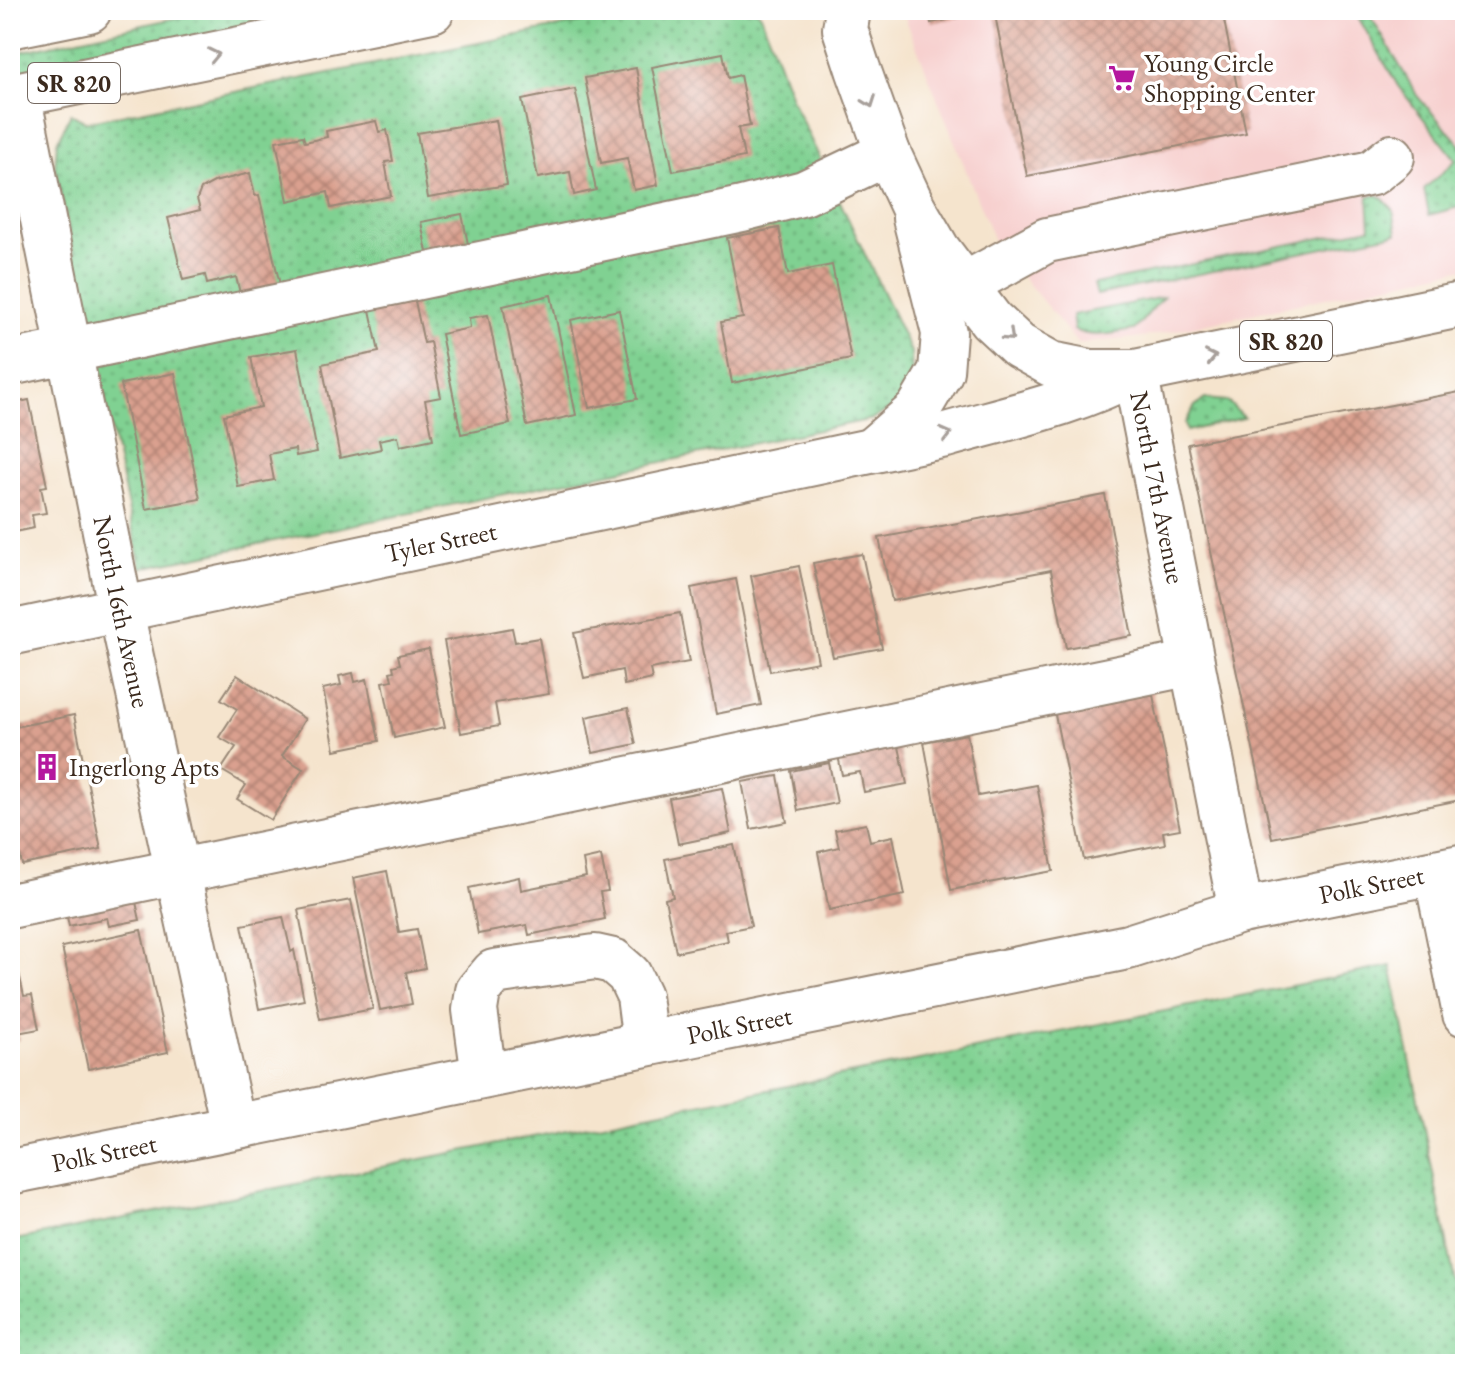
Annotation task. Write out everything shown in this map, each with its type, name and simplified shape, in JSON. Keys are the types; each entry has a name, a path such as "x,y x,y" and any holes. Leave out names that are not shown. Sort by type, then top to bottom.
{"street":[{"path":"10,26 89,10"},
{"name":"SR 820","path":"14,95 432,10"},
{"name":"North 17th Avenue","path":"841,16 888,153 913,207 938,250 991,320 1019,346 1051,364 1091,372 1135,372 1241,911"},
{"name":"North 16th Avenue","path":"14,95 121,611 233,1126"},
{"path":"10,363 742,209 804,193 888,153"},
{"path":"966,284 1047,240 1372,173 1392,157"},
{"name":"Tyler Street","path":"870,451 918,410 941,371 944,333 913,207"},
{"name":"Tyler Street","path":"10,633 870,451 1036,411 1104,388 1135,372 1465,304"},
{"path":"10,906 1192,663"},
{"path":"1450,869 1465,1014"},
{"name":"Polk Street","path":"10,1172 1128,947 1241,911 1450,869"},
{"path":"484,1076 475,1010 478,991 494,972 595,957 613,961 629,975 639,996 645,1043"}],"shaded area":[{"path":"902,10 1465,10 1465,268 1144,337 1078,344 995,243"}],"green space":[{"path":"212,10 335,10 10,78 10,54"},
{"path":"642,10 757,10 761,15 792,100 911,352 912,377 901,402 873,419 141,568 55,167 57,142 71,114 86,122"},
{"path":"1354,10 1367,10 1418,97 1465,150 1465,199 1459,207 1429,215 1424,189 1456,160 1398,86"},
{"path":"1379,195 1393,209 1397,233 1097,295 1094,284 1370,228 1368,196"},
{"path":"1163,297 1134,330 1096,335 1074,330 1072,315"},
{"path":"1205,399 1227,401 1244,418 1187,431 1185,423 1195,406"},
{"path":"1391,966 1465,1331 1465,1364 10,1364 10,1241"}],"building":[{"path":"928,10 992,10 992,11 931,23"},
{"name":"Young Circle Shopping Center","path":"994,10 1222,10 1246,133 1027,176"},
{"path":"723,53 728,78 740,75 750,126 738,128 744,157 673,171 652,67"},
{"path":"636,68 658,185 634,190 627,158 601,163 585,78"},
{"path":"575,89 596,190 574,195 570,172 538,178 522,100"},
{"path":"496,120 507,185 428,198 417,133"},
{"path":"376,121 379,132 387,130 393,161 385,162 391,196 331,208 328,192 288,201 276,141 303,136 305,142 327,137 326,131"},
{"path":"250,173 255,196 259,195 281,289 241,297 236,277 207,284 205,275 183,280 168,218 200,210 197,199 201,189 214,182"},
{"path":"462,214 470,254 429,262 421,222"},
{"path":"779,228 788,274 832,265 851,359 732,383 721,322 743,318 727,238"},
{"path":"551,295 576,415 527,426 503,306"},
{"path":"415,301 424,343 430,342 441,397 425,400 433,439 400,446 398,436 379,440 381,449 340,458 322,364 379,352 370,310"},
{"path":"619,310 637,399 589,408 571,320"},
{"path":"488,315 510,424 461,434 441,334 470,328 469,318"},
{"path":"297,349 317,452 296,456 295,449 269,454 274,480 238,487 224,415 261,407 251,357"},
{"path":"175,373 200,499 146,509 121,384"},
{"path":"1465,391 1465,799 1272,838 1188,444"},
{"path":"29,400 47,486 41,487 46,513 32,515 34,528 10,533 10,404"},
{"path":"1105,495 1132,636 1066,648 1051,570 892,601 879,538"},
{"path":"862,554 882,648 833,657 813,563"},
{"path":"799,566 818,662 770,671 751,576"},
{"path":"736,579 761,705 716,714 691,588"},
{"path":"680,613 689,662 650,669 652,679 624,685 622,670 584,678 574,633"},
{"path":"512,628 515,642 539,638 549,694 495,703 499,726 461,733 444,641"},
{"path":"429,649 445,727 394,738 383,682 392,680 390,672 394,671 393,666 400,664 398,655"},
{"path":"353,673 355,682 367,679 379,741 335,750 323,689 341,685 339,676"},
{"path":"237,675 305,719 282,756 303,769 271,820 237,799 246,785 221,770 236,747 219,737 237,709 221,699"},
{"path":"1152,690 1180,829 1163,832 1165,844 1084,860 1054,710"},
{"path":"628,708 636,744 593,753 586,717"},
{"name":"Ingerlong Apts","path":"74,715 101,849 22,865 10,805 10,728"},
{"path":"967,734 978,796 1037,785 1053,871 951,890 924,742"},
{"path":"898,742 907,784 864,792 860,772 842,775 838,755"},
{"path":"829,763 837,803 798,811 791,771"},
{"path":"778,776 787,822 751,829 742,782"},
{"path":"722,788 731,833 678,844 669,798"},
{"path":"866,824 870,841 893,836 905,895 829,910 818,852 839,847 835,830"},
{"path":"734,845 751,926 726,931 728,941 676,952 665,899 673,897 665,859"},
{"path":"601,856 608,891 600,892 605,919 529,935 527,925 478,934 469,888 519,877 521,890 586,877 583,860"},
{"path":"387,871 399,932 417,929 425,968 406,972 412,1004 380,1010 353,878"},
{"path":"134,893 140,920 109,926 107,918 69,926 65,908"},
{"path":"351,900 373,1009 320,1019 298,910"},
{"path":"283,917 291,952 294,950 304,1000 259,1009 242,925"},
{"path":"141,930 168,1052 88,1069 62,947"},
{"path":"17,964 24,996 32,995 39,1029 17,1033 19,1040 10,1042 10,965"}],"place":[{"name":"Young Circle Shopping Center","path":"1122,78"},
{"name":"Ingerlong Apts","path":"47,767"}]}
